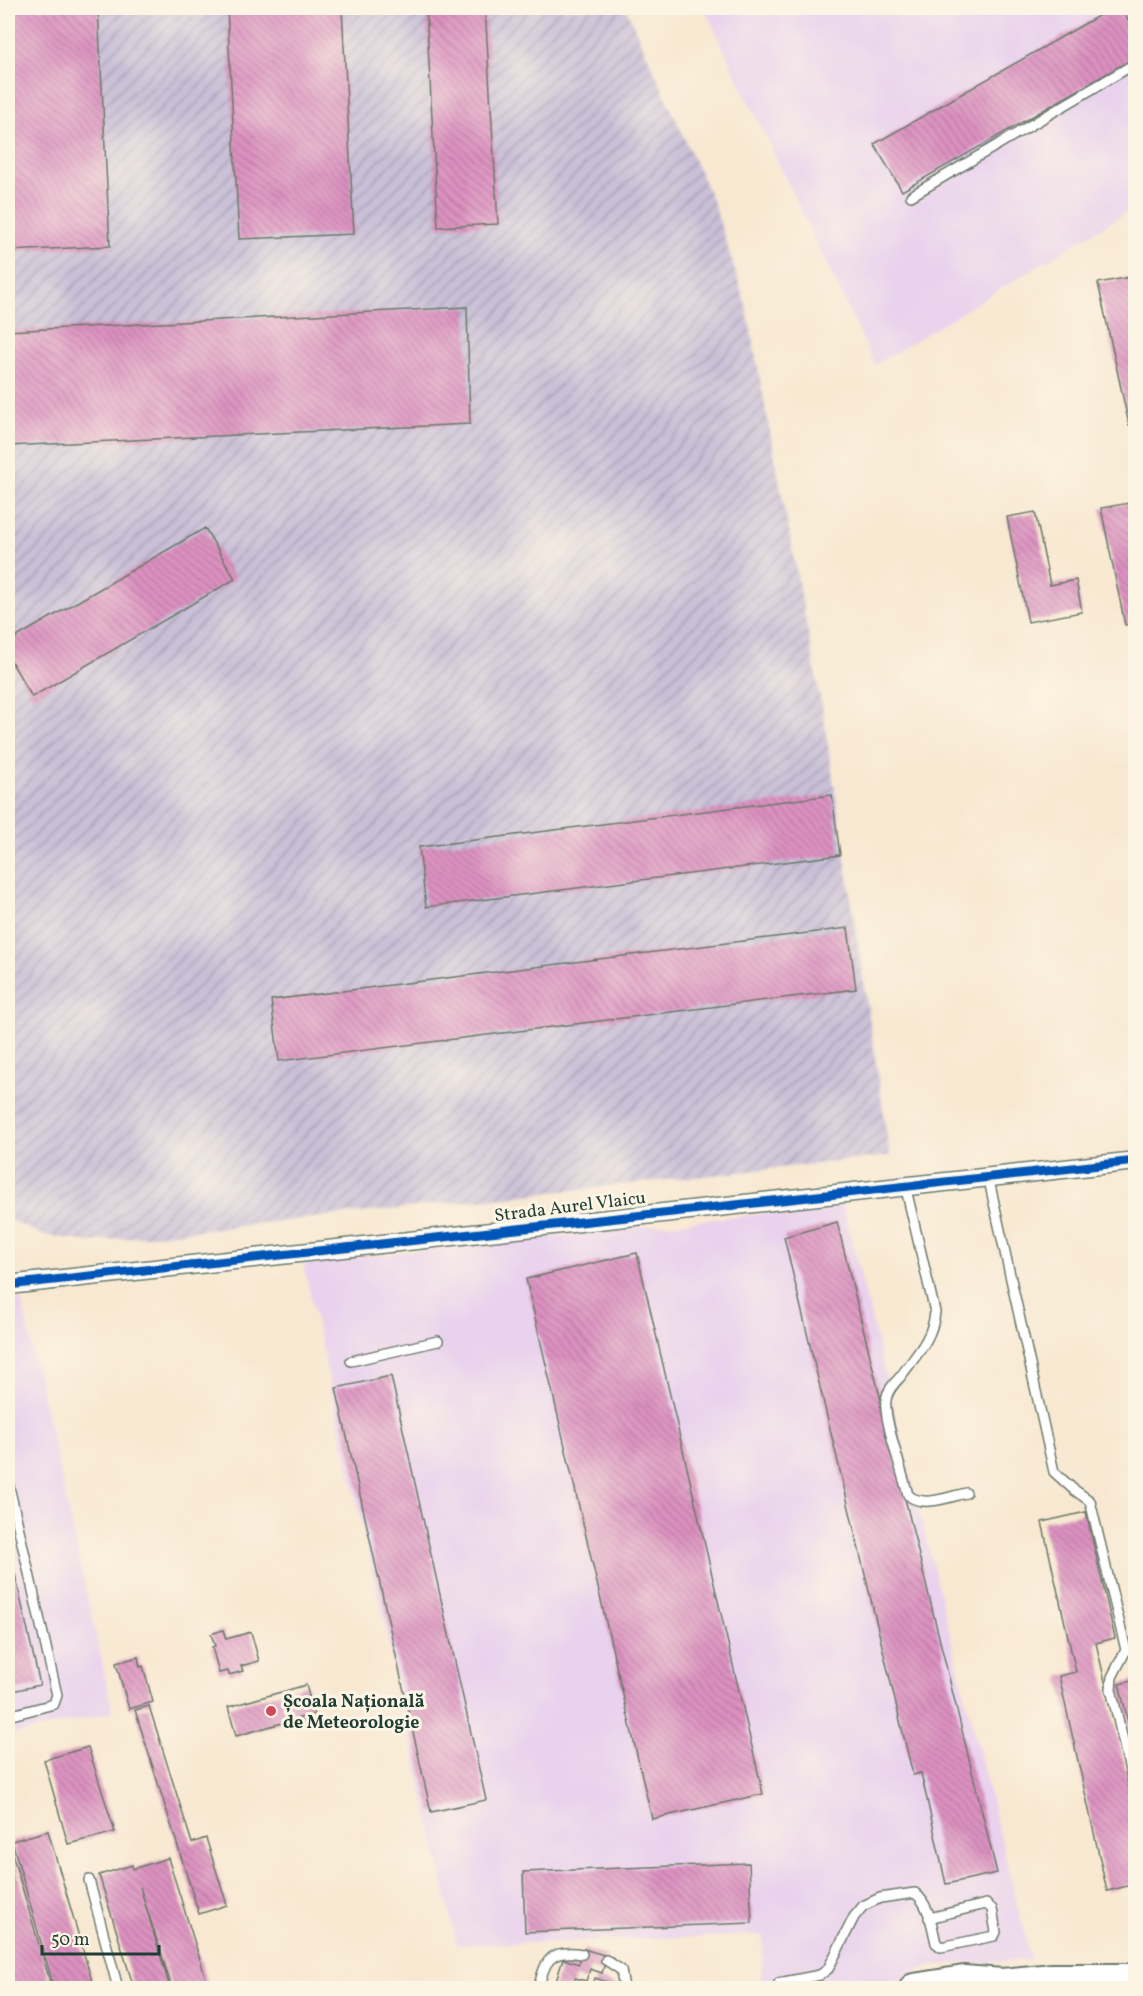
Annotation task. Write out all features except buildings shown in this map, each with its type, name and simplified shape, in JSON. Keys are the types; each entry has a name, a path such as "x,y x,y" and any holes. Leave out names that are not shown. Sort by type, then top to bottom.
{"main road":[{"path":"914,1988 964,1980 994,1986 1053,1978 1136,1978"}],"street":[{"name":"Strada Aurel Vlaicu","path":"8,1285 1136,1161"}],"lane":[{"path":"911,196 1136,63"},
{"path":"988,1176 1054,1472 1090,1501 1126,1650 1112,1677 1111,1689 1136,1796"},
{"path":"905,1185 935,1312 933,1328 920,1351 888,1392 886,1401 889,1422 908,1495 914,1500 923,1502 966,1493"},
{"path":"351,1361 438,1341"},
{"path":"8,1482 57,1695 54,1704 8,1716"},
{"path":"89,1880 118,1989"},
{"path":"778,1983 820,1975 828,1969 854,1917 863,1906 880,1898 915,1893 922,1898 936,1943 940,1947 994,1936 996,1932 992,1909 986,1904 929,1918"},
{"path":"539,1989 545,1965 554,1955 565,1951 582,1954"},
{"path":"606,1960 621,1970 624,1989"}],"shaded area":[{"path":"8,8 626,8 714,204 746,305 823,712 890,1156 89,1242 43,1235 8,1219"},
{"path":"704,8 1135,8 1135,207 875,365"},
{"path":"843,1205 1031,1960 931,1965 883,1988 761,1988 763,1935 457,1945 303,1263"},
{"path":"21,1299 113,1712 8,1736 8,1300"}],"cycle path":[{"path":"8,1285 1136,1161"}],"place":[{"name":"Școala Națională de Meteorologie","path":"271,1711"}]}
